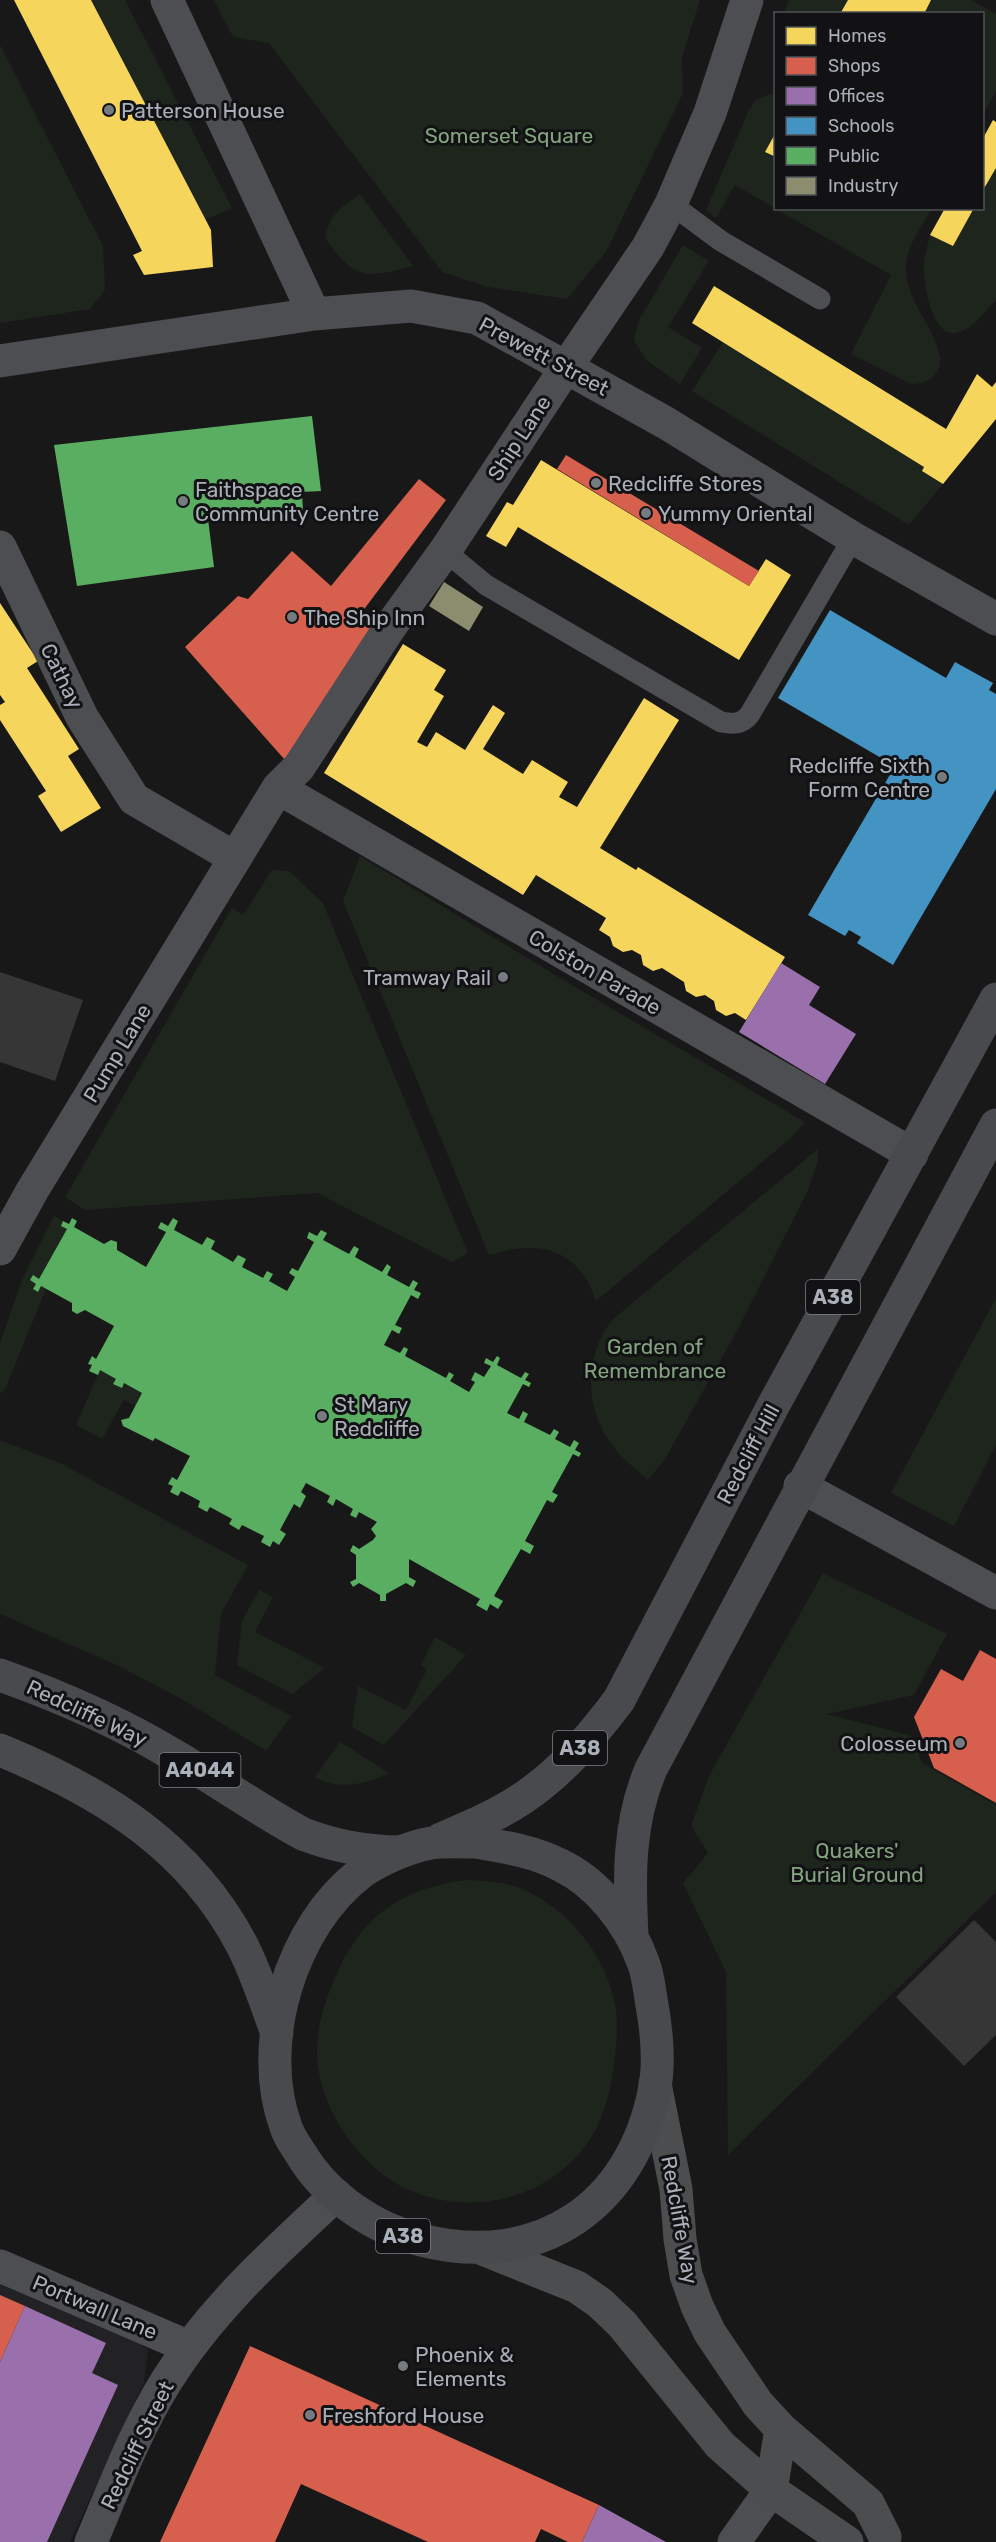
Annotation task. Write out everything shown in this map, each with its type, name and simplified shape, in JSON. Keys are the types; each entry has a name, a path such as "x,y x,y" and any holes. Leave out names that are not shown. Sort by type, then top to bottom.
{"main road":[{"name":"Redcliff Hill","path":"431,1843 475,1824 522,1798 559,1770 594,1733 619,1700 773,1406 996,999"},
{"name":"A38","path":"632,1935 630,1857 642,1791 656,1758 996,1125"},
{"name":"Redcliffe Way","path":"0,1675 43,1690 105,1718 168,1751 303,1834 326,1843 349,1848 376,1852 400,1852"},
{"path":"0,1750 44,1768 117,1808 161,1842 184,1864 207,1892 243,1947 277,2033"},
{"name":"A38","path":"475,1842 519,1849 562,1865 599,1893 632,1935 645,1966 656,2024 655,2084 646,2121 627,2165 598,2202 561,2228 526,2243 480,2247 442,2246 403,2236 368,2219 336,2195 307,2163 286,2128 275,2082 277,2033 286,1988 303,1944 336,1896 364,1871 400,1852 431,1843 475,1842"}],"street":[{"path":"167,0 314,314"},
{"name":"Ship Lane","path":"278,788 299,767 390,627 446,551 648,247 670,204 710,113 747,0"},
{"name":"Prewett Street","path":"0,361 314,314 411,306 477,318 666,423 854,538 996,619"},
{"name":"Cathay","path":"0,547 82,717 134,799 235,858"},
{"name":"Pump Lane","path":"0,1249 32,1191 278,788"},
{"name":"Colston Parade","path":"278,788 912,1154"},
{"path":"801,1486 996,1593"},
{"name":"Redcliffe Way","path":"655,2084 676,2188 680,2239 686,2275 710,2333 758,2404 781,2429 868,2503 890,2539"},
{"name":"Redcliff Street","path":"91,2542 152,2407 189,2347 240,2286 336,2195"},
{"name":"Redcliffe Way","path":"480,2247 577,2287 600,2303 622,2324 720,2445 771,2490 843,2539 890,2539"},
{"name":"Portwall Lane","path":"0,2266 189,2347"},
{"path":"734,2542 771,2490 781,2429"}],"lane":[{"path":"670,204 721,241 820,299"},
{"path":"446,551 463,568 486,585 721,722 732,724 741,723 750,714 854,538"}],"shaded area":[{"path":"0,2279 137,2340 148,2351 144,2382 70,2542 0,2542"}],"green space":[{"path":"91,0 125,0 232,208 205,220"},
{"name":"Somerset Square","path":"214,0 700,0 682,57 683,93 606,252 567,299 488,287 442,272 269,43 233,37"},
{"path":"789,0 848,0 841,12 784,12"},
{"path":"931,0 971,0 996,14 996,91 984,113 984,12 925,12"},
{"path":"0,45 103,246 105,290 90,309 0,323"},
{"path":"770,94 774,95 774,134 765,152 774,156 774,207 735,185 716,218 706,210 749,110 756,100"},
{"path":"996,168 996,300 978,320 967,328 956,333 948,332 935,318 927,296 924,263 930,235 953,246 973,210 984,210 984,190"},
{"path":"360,194 413,266 383,273 362,273 353,269 335,252 325,238 330,223 337,212"},
{"path":"778,210 930,210 912,244 906,267 910,291 937,346 940,357 936,374 922,382 911,384 851,354 891,275"},
{"path":"683,245 709,261 668,327 702,348 680,384 646,360 634,340 638,322"},
{"path":"723,342 924,467 922,471 943,484 909,525 692,391"},
{"path":"360,856 565,981 805,1122 791,1138 596,1301 579,1269 554,1252 524,1248 489,1255 343,901"},
{"path":"272,870 289,871 323,903 468,1253 452,1262 317,1193 85,1210 65,1197 232,908 243,915"},
{"name":"Garden of Remembrance","path":"818,1149 818,1161 808,1190 738,1329 665,1459 648,1480 612,1445 596,1415 592,1399 592,1366 603,1334 612,1320"},
{"path":"54,1216 63,1221 61,1226 67,1229 39,1279 31,1280 36,1284 34,1290 38,1292 41,1286 46,1289 6,1387 0,1394 0,1343 22,1280"},
{"path":"996,1298 996,1445 954,1526 891,1493"},
{"path":"100,1370 116,1379 122,1388 124,1383 142,1393 135,1406 124,1400 102,1439 76,1425"},
{"path":"0,1440 64,1465 248,1565 221,1614 215,1675 291,1716 266,1751 185,1701 119,1666 0,1614"},
{"name":"Quakers' Burial Ground","path":"823,1573 947,1634 914,1695 827,1714 912,1736 922,1763 996,1805 996,1892 728,2155 726,1972 683,1883 708,1853 691,1826 709,1776"},
{"path":"259,1590 273,1597 255,1632 325,1668 292,1694 237,1665 242,1621"},
{"path":"435,1637 466,1655 384,1745 352,1727 358,1686 406,1710 427,1669 421,1665"},
{"path":"340,1742 389,1773 362,1783 343,1785 315,1777"},
{"path":"465,1880 496,1882 520,1888 543,1900 572,1924 595,1953 604,1969 615,2004 617,2029 613,2072 607,2101 596,2129 581,2152 562,2171 515,2196 489,2201 462,2202 435,2199 409,2190 378,2170 364,2157 340,2126 331,2109 319,2073 317,2046 321,2020 339,1969 349,1949 374,1918 406,1897 424,1889"}],"building: Homes":[{"name":"Patterson House","path":"14,0 91,0 211,230 213,267 144,275 133,255 142,251"},
{"path":"848,0 931,0 925,12 841,12"},
{"path":"993,120 996,122 996,168 984,189 984,136"},
{"path":"774,136 774,156 765,152"},
{"path":"944,210 973,210 953,246 930,235"},
{"path":"714,286 946,429 977,374 992,387 996,382 996,419 943,484 922,471 924,467 692,323"},
{"path":"541,460 749,586 766,559 791,575 739,660 518,527 506,547 486,536 507,502 513,505"},
{"path":"0,603 38,661 27,668 79,749 68,756 101,808 61,832 38,796 46,791 0,720 0,705 5,702 0,695"},
{"path":"403,644 446,670 434,690 444,696 417,742 427,747 436,732 465,750 493,705 505,713 483,749 523,774 532,760 568,782 559,797 577,807 644,698 679,720 600,848 636,870 638,867 785,957 746,1020 735,1013 726,1016 716,1010 714,1001 705,995 696,997 686,991 684,982 662,968 653,971 643,965 641,955 632,950 623,952 613,946 610,937 599,930 606,918 536,875 523,895 324,773"}],"building: Shops":[{"path":"566,455 759,571 749,586 557,469"},
{"name":"The Ship Inn","path":"419,479 446,500 362,612 374,622 285,760 185,647 238,596 248,599 292,551 331,586"},
{"name":"Colosseum","path":"980,1650 996,1659 996,1803 934,1768 914,1717 941,1669 963,1681"},
{"path":"0,2295 25,2306 0,2362"},
{"name":"Freshford House","path":"250,2346 599,2505 582,2542 568,2542 541,2529 535,2542 428,2542 301,2484 275,2542 160,2542"}],"building: Offices":[{"path":"781,963 820,987 809,1005 856,1034 825,1084 739,1032"},
{"path":"25,2306 106,2343 92,2373 118,2385 47,2542 0,2542 0,2362"},
{"path":"599,2505 666,2542 582,2542"}],"building: Schools":[{"name":"Redcliffe Sixth Form Centre","path":"830,610 946,678 955,662 993,683 989,690 996,694 996,789 893,965 857,943 861,937 849,930 845,936 808,915 895,766 778,698"}],"building: Public":[{"name":"Faithspace Community Centre","path":"312,416 321,491 302,492 303,511 219,520 217,510 207,511 214,567 77,586 54,445"},
{"name":"St Mary Redcliffe","path":"72,1218 77,1221 74,1227 104,1244 111,1240 117,1242 117,1250 146,1267 166,1232 158,1228 161,1222 168,1226 173,1218 178,1221 174,1230 202,1245 207,1237 215,1241 211,1249 233,1262 238,1255 246,1259 242,1267 263,1278 267,1271 273,1274 269,1281 287,1291 295,1277 289,1273 292,1268 298,1271 314,1242 307,1238 309,1232 317,1236 321,1230 327,1233 323,1240 349,1254 354,1246 359,1249 355,1257 382,1272 387,1264 391,1267 387,1275 409,1287 413,1280 418,1283 414,1290 421,1293 418,1299 411,1295 395,1325 402,1328 399,1334 392,1330 384,1345 400,1353 404,1347 408,1349 405,1356 446,1378 449,1372 454,1375 450,1381 469,1392 475,1382 471,1380 475,1372 484,1377 491,1366 484,1363 486,1358 493,1362 497,1356 500,1358 497,1365 521,1378 525,1372 529,1374 525,1380 531,1383 529,1387 523,1384 507,1413 519,1419 523,1411 528,1414 524,1422 550,1435 554,1429 559,1432 555,1439 570,1447 574,1440 579,1443 575,1450 581,1453 579,1457 573,1454 552,1492 558,1495 553,1503 547,1500 525,1541 534,1546 530,1554 521,1549 494,1596 503,1601 498,1609 490,1604 487,1611 476,1605 480,1599 409,1559 409,1577 416,1581 413,1587 406,1583 386,1594 386,1601 380,1601 380,1595 359,1583 353,1587 350,1582 356,1579 356,1555 350,1551 353,1545 359,1549 373,1540 376,1536 371,1529 377,1522 359,1512 356,1518 350,1515 353,1509 336,1499 333,1506 327,1502 330,1496 306,1483 301,1492 306,1496 300,1508 294,1504 280,1530 286,1534 279,1545 273,1541 270,1547 261,1542 264,1536 242,1525 239,1530 229,1524 232,1519 210,1507 207,1512 198,1507 200,1501 181,1491 178,1496 170,1492 173,1486 168,1484 172,1477 177,1480 190,1456 155,1438 153,1441 123,1426 121,1420 129,1418 142,1393 124,1383 122,1388 113,1384 116,1379 100,1370 98,1375 89,1371 92,1365 88,1364 92,1356 96,1359 114,1326 85,1310 77,1314 72,1311 72,1303 41,1286 38,1292 33,1289 36,1284 30,1280 33,1275 39,1279 67,1229 61,1226 63,1221 69,1224"}],"building: Industry":[{"path":"444,582 483,607 469,631 429,606"}],"building: Other":[{"path":"0,972 83,1000 55,1081 0,1062"},
{"path":"974,1920 996,1942 996,2035 964,2066 896,1997"}],"place":[{"name":"Patterson House","path":"109,110"},
{"name":"Redcliffe Stores","path":"596,483"},
{"name":"Faithspace Community Centre","path":"183,501"},
{"name":"Yummy Oriental","path":"646,513"},
{"name":"The Ship Inn","path":"292,617"},
{"name":"Redcliffe Sixth Form Centre","path":"942,777"},
{"name":"Tramway Rail","path":"503,977"},
{"name":"St Mary Redcliffe","path":"322,1416"},
{"name":"Colosseum","path":"960,1743"},
{"name":"Phoenix & Elements","path":"403,2366"},
{"name":"Freshford House","path":"310,2415"}]}
